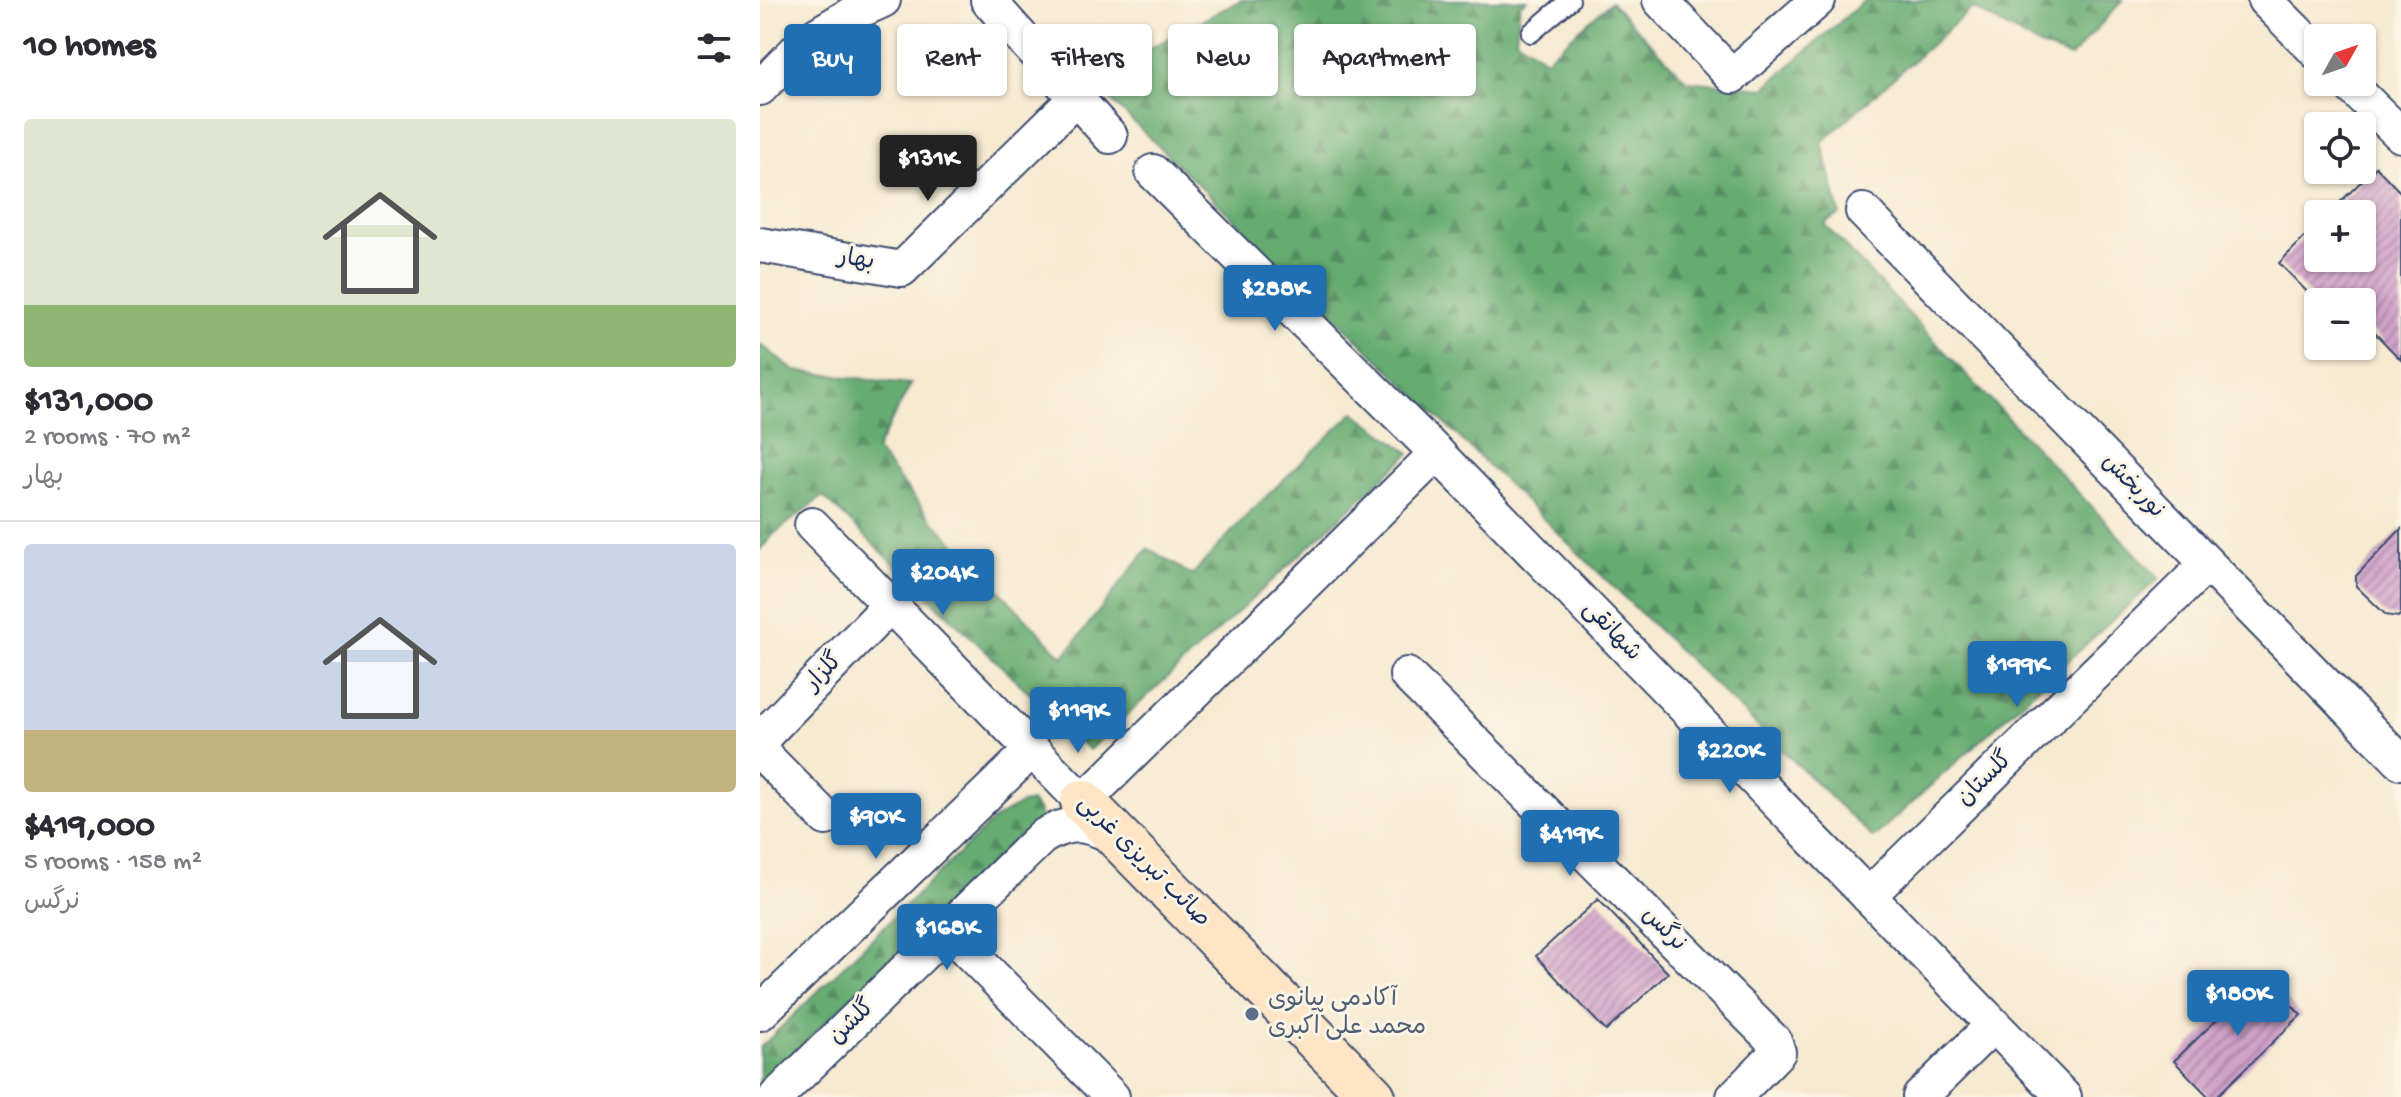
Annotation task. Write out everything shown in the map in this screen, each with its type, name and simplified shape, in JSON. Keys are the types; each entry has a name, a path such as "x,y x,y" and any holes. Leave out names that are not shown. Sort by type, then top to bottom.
{"street":[{"path":"760,88 805,42 845,8 883,0"},
{"path":"988,0 1110,136"},
{"path":"1660,0 1732,76 1818,0"},
{"path":"2265,0 2304,39"},
{"path":"2367,96 2395,116"},
{"name":"بهار","path":"760,245 902,269 1076,98"},
{"name":"شهانقی","path":"1153,172 1437,453 2064,1097"},
{"name":"نوربخش","path":"1863,211 2401,762"},
{"path":"1083,802 1437,453"},
{"name":"صائب تبریزی غربی","path":"812,525 1373,1097"},
{"name":"گلستان","path":"1868,896 2207,564"},
{"name":"گلزار","path":"760,740 890,605"},
{"name":"نرگس","path":"1407,675 1774,1041 1778,1052 1734,1097"},
{"path":"760,1013 1032,750"},
{"path":"760,751 826,818"},
{"name":"گلشن","path":"776,1097 1042,837 1059,827 1078,825 1118,837"},
{"path":"948,931 1112,1097"},
{"path":"1920,1097 1993,1025"}],"lane":[{"path":"1531,33 1570,0"}],"green space":[{"path":"1241,0 1527,0 1520,5 1516,39 1546,59 1611,2 1687,81 1764,88 1865,0 2123,0 2071,57 2040,46 1972,8 1822,142 1840,214 1824,224 2159,578 1873,838 1107,96 1152,96 1152,47 1168,39 1168,96 1278,96 1278,24 1196,24"},
{"path":"760,344 795,371 911,384 876,450 932,520 1063,657 1148,548 1192,575 1248,514 1354,412 1410,453 1089,750 823,496 774,534 760,550"},
{"path":"1031,802 1040,812 1040,820 1015,839 760,1086 760,1048 993,820 1021,804"}],"building":[{"path":"2376,167 2401,193 2401,360 2376,334 2376,288 2304,289 2279,263 2304,238 2304,272 2376,272 2376,200 2342,200 2359,184 2376,184"},
{"path":"2401,529 2401,614 2398,617 2386,615 2356,586 2356,576"},
{"path":"1598,899 1668,973 1606,1031 1536,956"},
{"path":"2263,975 2301,1015 2216,1097 2209,1097 2174,1061"}],"place":[{"name":"آکادمی پیانوی محمد علی‌ اکبری","path":"1252,1014"}]}
